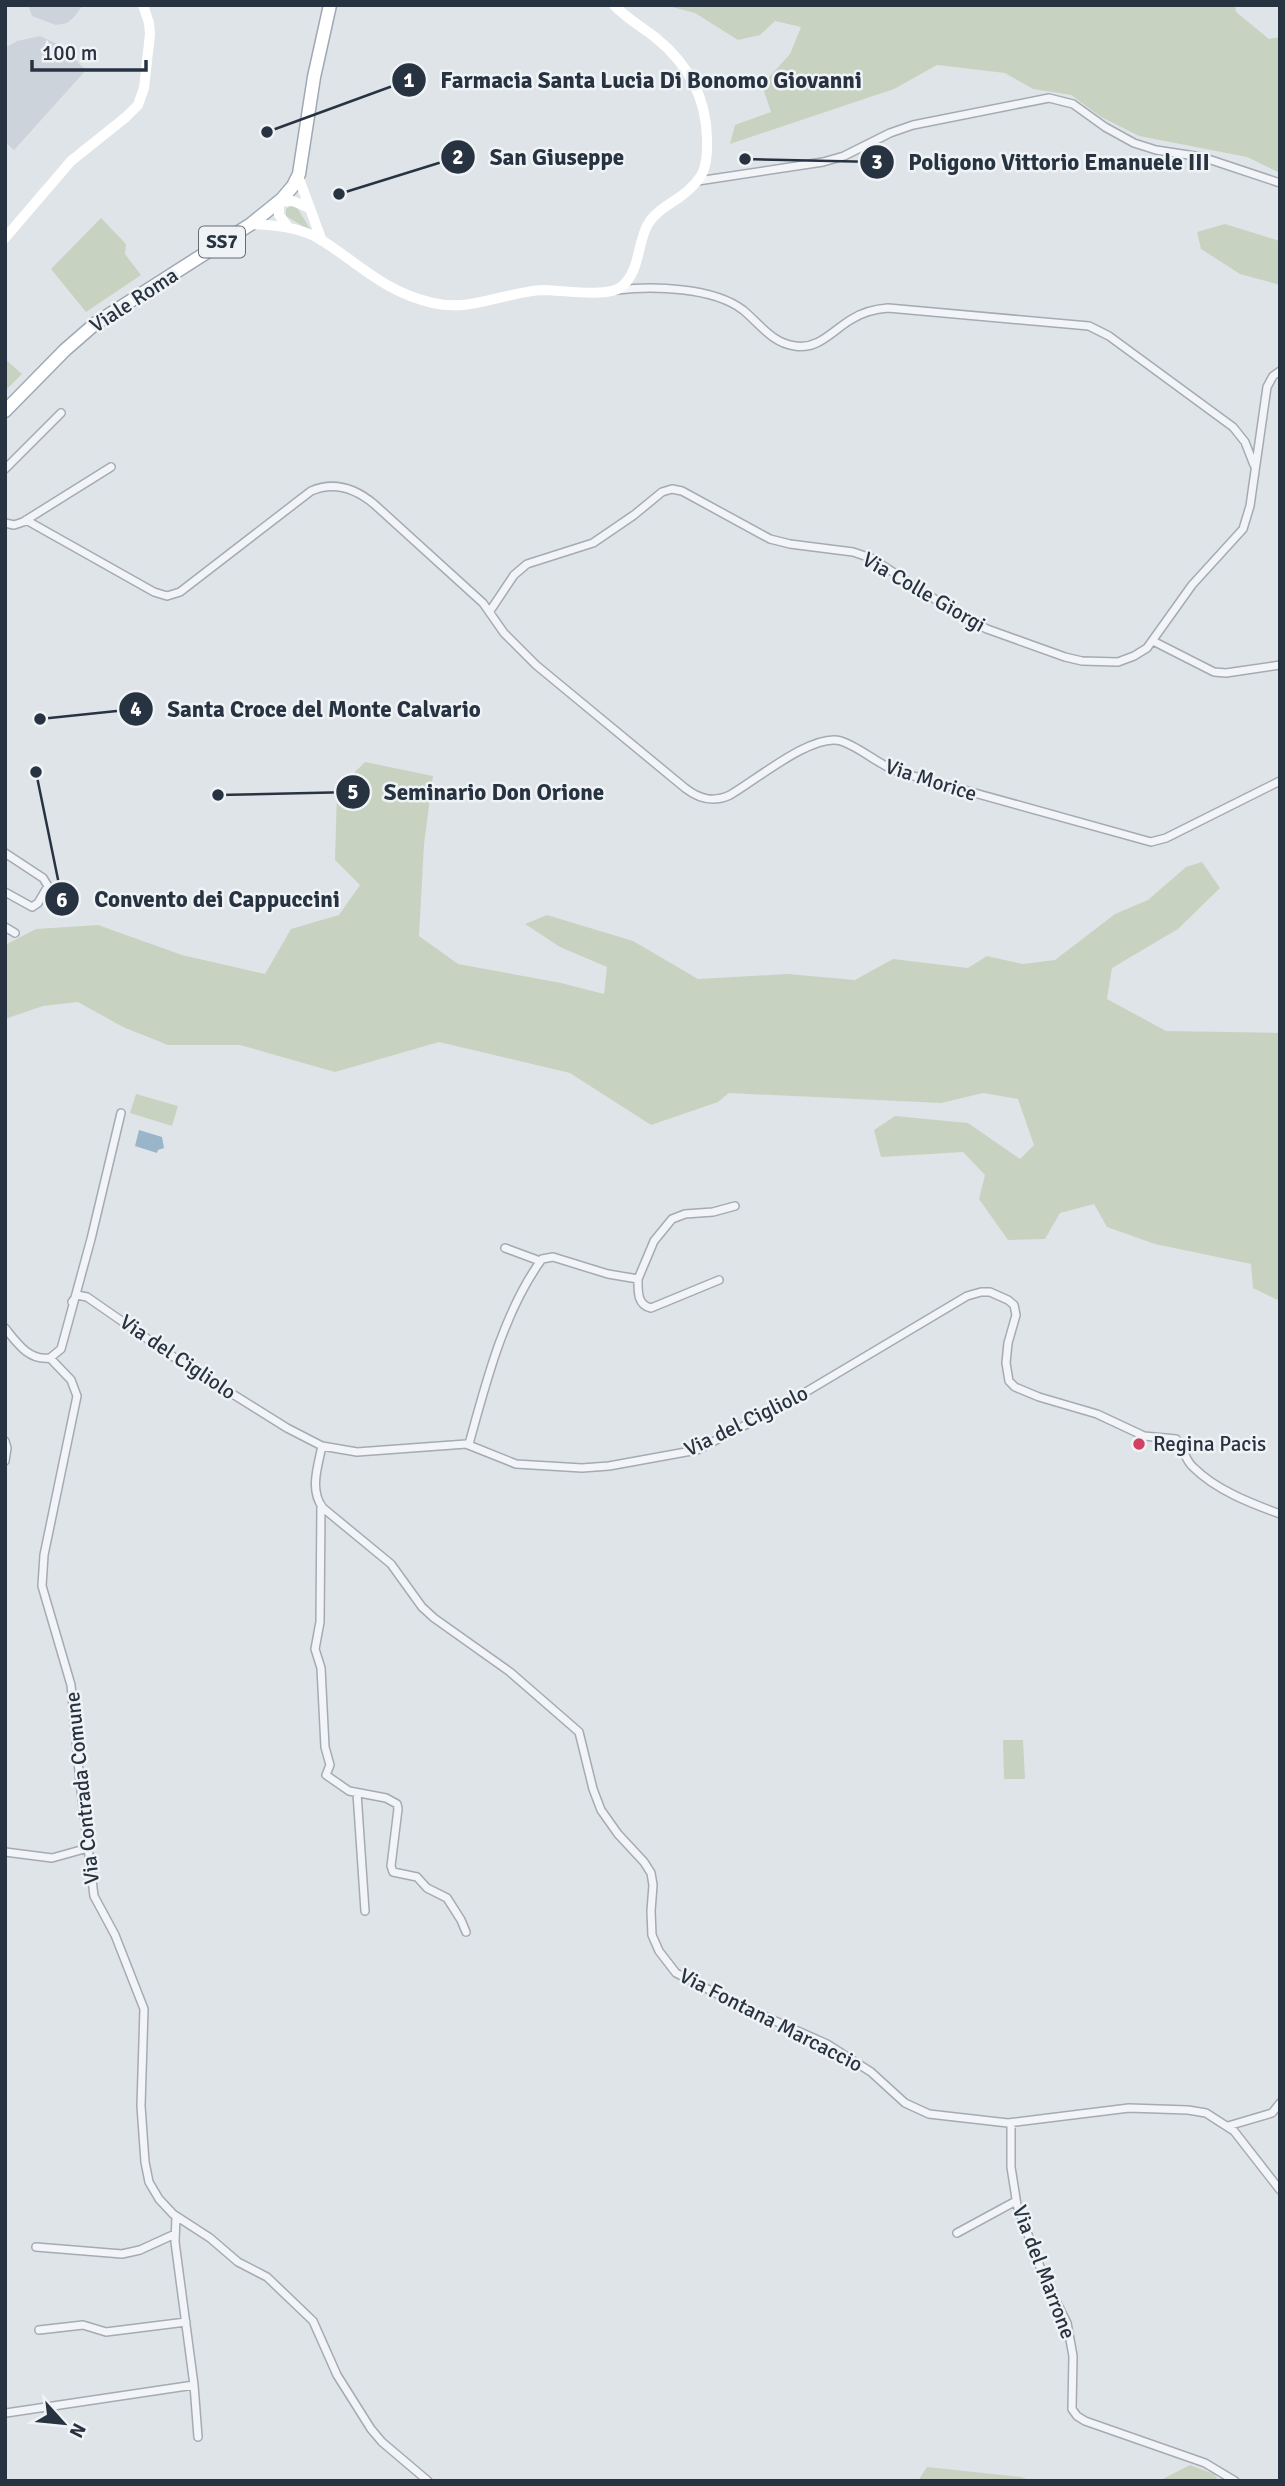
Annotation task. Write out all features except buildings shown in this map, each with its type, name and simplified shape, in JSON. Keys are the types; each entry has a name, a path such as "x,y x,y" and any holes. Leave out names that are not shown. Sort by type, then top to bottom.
{"main road":[{"path":"5,238 71,161 138,105 145,85 150,34 143,5"},
{"name":"Viale Roma","path":"5,411 65,350 96,323 251,224 279,202 298,176 314,77 330,5"},
{"path":"251,224 288,227 322,240 377,280 434,304 468,306 539,291 612,291 622,287 631,275 650,221 697,182 708,162 706,126 698,89 667,48 614,5"},
{"path":"298,176 322,240"},
{"path":"288,227 279,215 279,202 293,201 309,208"}],"street":[{"path":"697,182 823,162 844,156 890,133 914,125 1049,98 1073,104 1112,132 1139,145 1202,157 1280,183"},
{"path":"612,291 652,288 716,297 740,308 773,337 800,347 817,344 860,314 888,308 1089,326 1107,334 1233,427 1245,442 1255,469"},
{"name":"Via Colle Giorgi","path":"490,611 514,575 525,565 593,543 660,493 671,489 682,491 770,539 788,544 853,552 871,558 975,624 1061,656 1082,661 1118,662 1141,653 1153,641 1192,584 1243,529 1250,506 1266,390 1272,376 1280,371"},
{"path":"5,470 61,413"},
{"path":"5,523 14,525 26,520 111,467"},
{"path":"26,520 154,592 171,596 311,491 327,486 342,487 360,494 374,504 490,611"},
{"name":"Via Morice","path":"490,611 504,633 536,665 688,790 707,799 730,795 812,744 832,739 843,742 899,772 1152,842 1166,838 1280,781"},
{"path":"1153,641 1214,672 1226,673 1280,665"},
{"path":"5,853 43,878 48,886 38,903 32,907 5,892"},
{"path":"5,927 15,933"},
{"path":"5,1328 29,1354 38,1358 50,1358 57,1354 63,1345 121,1113"},
{"path":"719,1280 651,1308 641,1301 638,1279 654,1241 672,1219 685,1214 713,1212 735,1206"},
{"path":"505,1248 540,1261"},
{"path":"469,1444 506,1328 540,1261 550,1256 608,1274 638,1279"},
{"name":"Via del Cigliolo","path":"72,1303 77,1295 86,1297 178,1360 287,1428 322,1446 357,1452 469,1444 511,1463 556,1468 602,1467 692,1452 780,1408 967,1296 986,1292 1007,1300 1015,1308 1016,1315 1006,1360 1008,1378 1015,1387 1093,1413 1144,1436 1176,1439 1187,1461 1208,1479 1240,1497 1280,1514"},
{"name":"Via Contrada Comune","path":"50,1358 71,1380 77,1396 44,1555 43,1586 70,1680 96,1902 115,1935 144,2009 141,2106 147,2173 157,2196 176,2217 210,2238 241,2264 267,2277 313,2321 334,2371 371,2429 385,2445 428,2481"},
{"path":"5,1441 8,1448 5,1461"},
{"path":"322,1446 316,1486 321,1505 320,1619 314,1649 321,1671 325,1744 330,1765 325,1774 340,1786 357,1793 384,1797 397,1804 391,1866 393,1872 417,1877 427,1888 447,1898 466,1932"},
{"name":"Via Fontana Marcaccio","path":"321,1505 395,1568 430,1615 510,1672 579,1732 601,1810 651,1873 652,1935 659,1951 674,1971 690,1982 827,2044 863,2066 902,2101 915,2109 940,2115 1011,2123 1085,2112 1142,2108 1199,2112 1228,2126 1280,2190"},
{"path":"357,1793 365,1911"},
{"path":"5,1852 52,1858 88,1848"},
{"path":"1228,2126 1272,2113 1280,2103"},
{"name":"Via del Marrone","path":"1011,2123 1011,2167 1016,2201 1040,2269 1069,2329 1073,2362 1072,2406 1075,2414 1084,2421 1205,2463 1235,2481"},
{"path":"957,2233 1016,2201"},
{"path":"176,2217 175,2234 198,2437"},
{"path":"36,2247 122,2253 140,2250 175,2234"},
{"path":"39,2330 83,2325 104,2332 186,2322"},
{"path":"6,2413 194,2385"}],"shaded area":[{"path":"28,5 83,5 67,23 56,25 32,16"},
{"path":"40,36 60,45 86,70 14,150 5,142 5,48 17,41"}],"green space":[{"path":"664,5 1235,5 1236,12 1269,39 1280,37 1280,173 1247,157 1139,136 1101,117 1071,95 1033,89 1005,73 937,65 894,89 730,144 735,125 771,112 762,85 790,54 801,27 775,21 760,35 738,40 695,13"},
{"path":"291,205 296,206 312,232 286,216 286,209"},
{"path":"101,218 126,244 125,254 141,275 86,312 51,269"},
{"path":"1225,224 1280,241 1280,285 1240,274 1201,249 1197,232"},
{"path":"5,359 22,374 5,391"},
{"path":"365,762 433,776 424,844 419,936 458,964 561,983 604,994 607,967 560,947 525,924 547,915 633,941 698,979 788,974 855,980 893,959 968,968 987,956 1023,964 1055,960 1115,914 1148,900 1186,867 1202,862 1220,888 1178,929 1112,968 1107,999 1166,1031 1280,1033 1280,1301 1253,1288 1251,1264 1155,1244 1107,1227 1094,1204 1060,1213 1045,1239 1008,1240 979,1199 985,1175 963,1152 881,1157 874,1130 895,1116 968,1123 1020,1159 1034,1145 1018,1099 983,1093 941,1103 729,1093 718,1102 651,1125 570,1073 439,1042 335,1072 240,1045 168,1045 123,1027 78,1002 43,1006 5,1019 5,945 36,929 98,925 182,955 265,974 291,929 339,915 360,885 335,860 337,790"},
{"path":"136,1094 178,1106 172,1126 130,1113"},
{"path":"1003,1740 1023,1740 1025,1779 1004,1779"},
{"path":"1190,2465 1214,2474 1219,2481 1159,2481"},
{"path":"927,2467 1021,2477 1031,2481 918,2481"}],"water":[{"path":"139,1130 162,1137 164,1148 157,1153 135,1146"}],"place":[{"name":"Farmacia Santa Lucia Di Bonomo Giovanni","path":"267,132"},
{"name":"Poligono Vittorio Emanuele III","path":"745,159"},
{"name":"San Giuseppe","path":"339,194"},
{"name":"Santa Croce del Monte Calvario","path":"40,719"},
{"name":"Convento dei Cappuccini","path":"36,772"},
{"name":"Seminario Don Orione","path":"218,795"},
{"name":"Regina Pacis","path":"1139,1444"}]}
